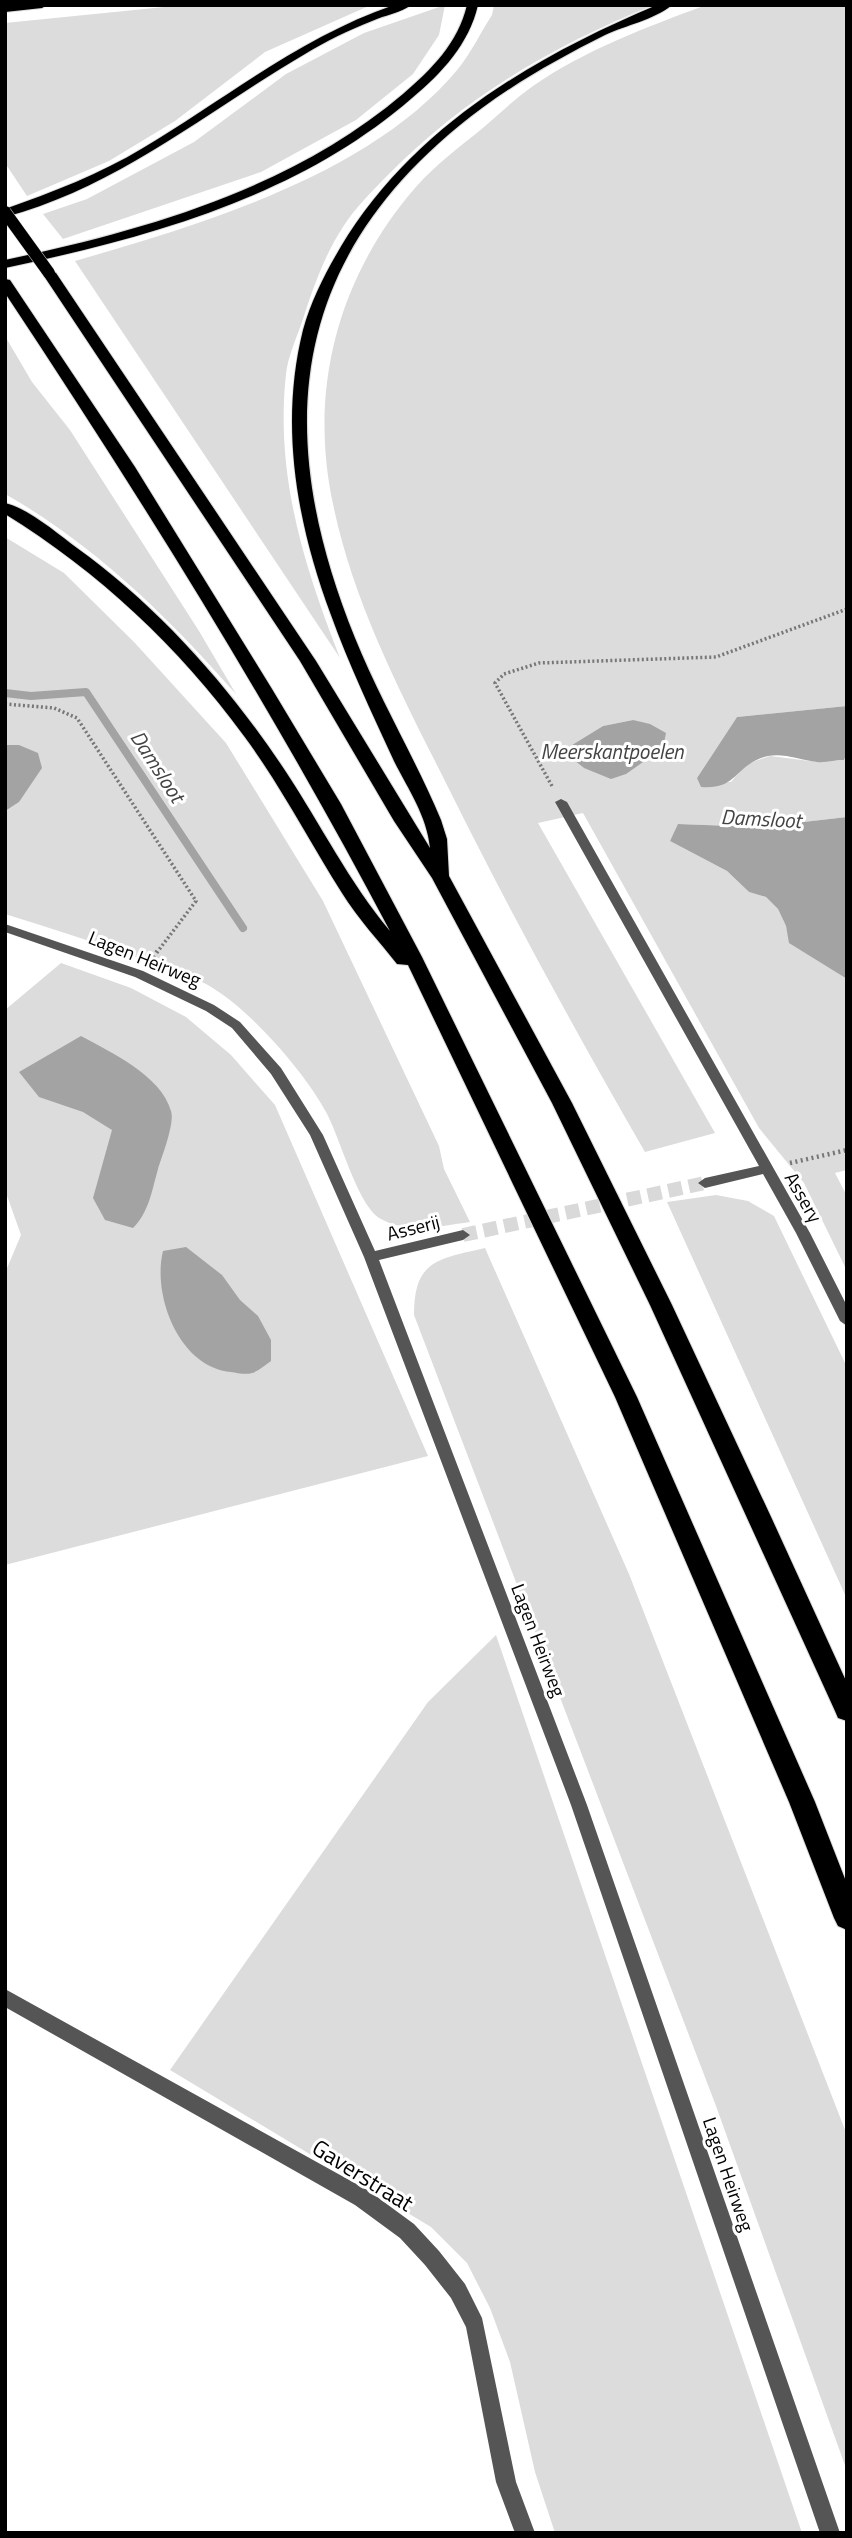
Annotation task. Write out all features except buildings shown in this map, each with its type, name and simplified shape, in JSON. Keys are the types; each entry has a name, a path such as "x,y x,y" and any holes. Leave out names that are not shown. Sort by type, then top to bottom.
{"highway":[{"path":"5,9 42,5"},
{"path":"406,5 311,43 156,145 113,170 84,184 5,212 49,273 308,661 402,821 441,878 562,1103 655,1293 847,1711"},
{"path":"441,878 436,828 359,668 322,567 308,512 302,471 299,398 315,311 347,245 369,212 436,139 464,116 535,68 627,21 667,5"},
{"path":"5,264 84,247 155,226 240,195 320,157 370,127 410,96 452,50 472,8"},
{"path":"6,284 128,467 285,723 332,804 430,991 626,1396 802,1802 847,1917"},
{"path":"5,507 28,520 106,578 182,651 229,705 276,770 353,896 430,991"}],"street":[{"name":"Assery","path":"561,802 803,1233 847,1321"},
{"name":"Lagen Heirweg","path":"5,928 139,974 183,993 236,1026 276,1070 316,1135 371,1257 579,1804 830,2533"},
{"path":"705,1183 765,1169"},
{"name":"Asserij","path":"371,1257 463,1235"},
{"name":"Gaverstraat","path":"5,1997 362,2198 407,2231 458,2291 475,2325 506,2482 525,2533"}],"path":[{"path":"561,802 495,683 504,674 539,663 569,660 716,657 847,610"},
{"path":"5,704 54,708 77,718 196,901 139,974"},
{"path":"765,1169 847,1150"}],"shaded area":[{"path":"184,5 371,5 265,52 175,121 109,161 27,196 5,163 5,23"},
{"path":"445,5 439,35 413,74 356,120 261,172 63,239 43,214 87,199 194,142 286,74 364,33"},
{"path":"494,5 654,5 546,56 479,98 447,122 417,147 364,200 343,227 325,260 287,367 285,448 295,519 304,554 340,658 75,261 229,212 332,167 379,139 421,106 458,69 492,15"},
{"path":"706,5 847,5 847,706 737,717 697,778 731,782 746,764 770,756 818,762 844,760 847,753 847,817 759,827 679,824 670,841 727,871 749,892 766,897 778,909 790,943 847,979 847,1170 835,1173 847,1196 847,1271 804,1183 759,1128 583,813 538,823 715,1133 645,1152 521,928 398,687 367,615 342,542 326,461 328,376 336,335 349,296 367,258 389,222 415,188 514,101 553,73 595,50","holes":["633,720 663,748 654,753 584,768 575,761 572,745 603,726"]},
{"path":"5,336 32,382 70,430 199,631 236,694 184,637 129,584 70,536 5,494"},
{"path":"5,537 64,573 134,642 226,743 323,901 439,1146 444,1169 470,1222 413,1228 391,1224 373,1212 357,1186 326,1112 304,1078 256,1023 222,994 206,984 147,961 5,914"},
{"path":"61,963 131,988 186,1017 231,1055 275,1105 428,1456 5,1565 5,1273 21,1235 5,1190 5,1010"},
{"path":"716,1195 748,1201 774,1216 847,1367 847,1599 667,1202"},
{"path":"485,1248 629,1574 847,2135 847,2471 716,2106 414,1315 418,1283 432,1265 454,1255"},
{"path":"496,1635 802,2533 555,2533 535,2472 510,2362 490,2308 467,2263 431,2227 170,2070 428,1702"}],"water":[{"name":"Meerskantpoelen","path":"847,706 847,753 844,760 820,762 768,756 749,765 723,785 701,787 697,778 737,717"},
{"name":"Meerskantpoelen","path":"633,720 650,724 666,733 663,748 626,774 611,779 584,768 575,761 572,745 603,726"},
{"path":"5,745 19,745 38,753 42,768 19,802 5,811"},
{"path":"847,817 847,979 789,943 786,926 778,909 766,897 749,892 727,871 670,841 678,824 759,827"},
{"path":"81,1036 120,1057 146,1076 157,1086 171,1111 170,1131 149,1200 143,1215 133,1228 105,1220 93,1198 112,1130 83,1112 39,1097 19,1072"},
{"path":"186,1247 222,1275 240,1300 258,1316 271,1340 271,1361 257,1371 242,1374 213,1367 197,1357 173,1326 162,1288 163,1251"}],"waterway":[{"name":"Damsloot","path":"5,693 31,696 86,692 243,928"}],"tunnel":[{"path":"463,1235 705,1183"}]}
